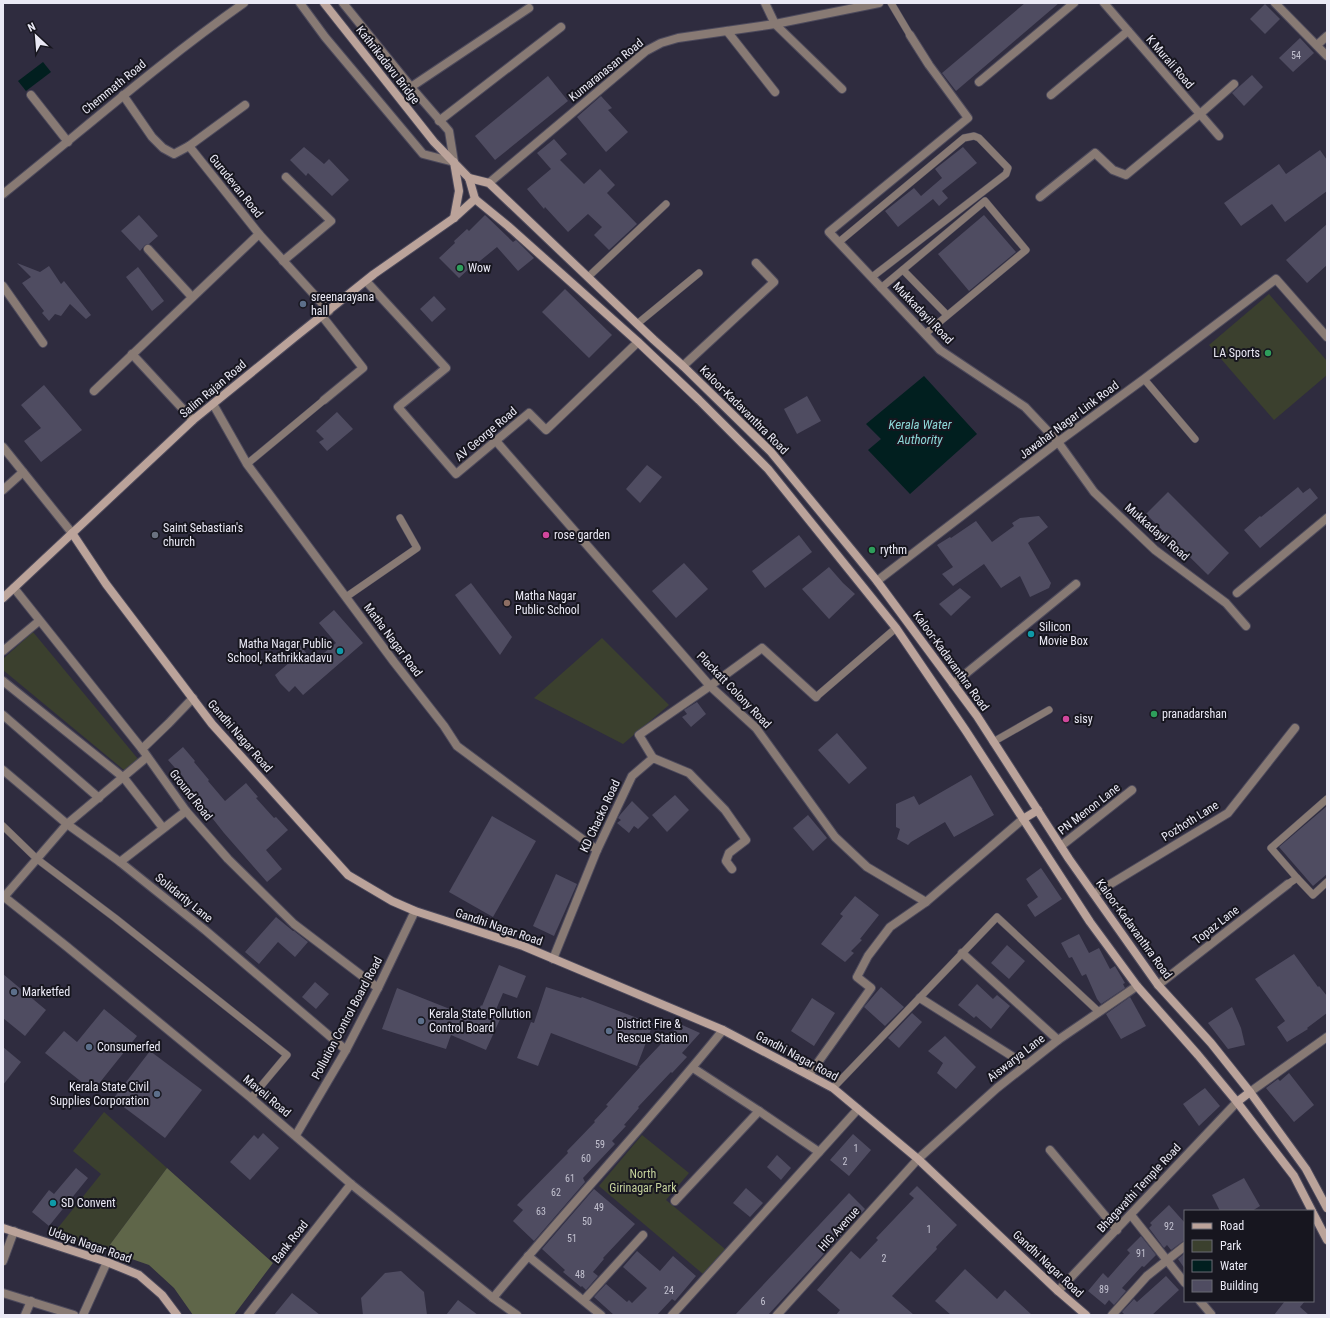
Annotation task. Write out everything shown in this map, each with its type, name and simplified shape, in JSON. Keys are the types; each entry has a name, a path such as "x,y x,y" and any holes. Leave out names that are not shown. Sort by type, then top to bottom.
{"main road":[{"name":"Kathrikadavu Bridge","path":"324,3 434,142 469,178"},
{"path":"454,162 459,191 454,218"},
{"path":"475,199 469,178 489,183"},
{"name":"Kaloor-Kadavanthra Road","path":"489,183 683,366 771,452 877,581 977,716 1061,846 1158,984 1211,1043 1250,1092 1306,1169 1327,1208"},
{"name":"Kaloor-Kadavanthra Road","path":"475,199 514,231 638,342 768,469 896,628 1090,922 1137,986 1198,1054 1294,1176 1311,1210"},
{"name":"Salim Rajan Road","path":"3,598 193,420 366,281 454,218 475,199"},
{"path":"739,440 749,432"},
{"name":"Gandhi Nagar Road","path":"72,533 106,584 212,724 348,875 392,902 415,911 523,946 723,1030 833,1088 918,1159 1058,1291 1086,1315"},
{"path":"1023,819 1038,810"},
{"path":"1237,1102 1250,1092"},
{"name":"Kaloor-Kadavanthra Road","path":"1314,1216 1327,1240"},
{"name":"Udaya Nagar Road","path":"3,1228 107,1262 139,1275 162,1295 177,1315"}],"street":[{"name":"Chemmath Road","path":"3,194 68,142 123,95 244,3"},
{"path":"300,3 325,37 423,154 454,162 449,131 411,88 344,3"},
{"path":"765,3 775,24 842,89"},
{"name":"Kumaranasan Road","path":"489,183 646,51 661,43 678,38 775,24 879,3"},
{"path":"978,82 1074,3"},
{"name":"K Murali Road","path":"1104,3 1219,136"},
{"path":"1275,3 1327,56"},
{"path":"411,88 529,8"},
{"path":"439,121 561,27"},
{"path":"727,31 776,92"},
{"path":"1051,95 1128,31"},
{"name":"Mukkadayil Road","path":"910,35 929,65 968,118 829,232 940,350 1025,407 1058,442 1094,492 1155,550 1226,603 1246,626"},
{"path":"1317,46 1327,36"},
{"path":"1040,197 1095,153 1113,170 1126,175 1234,84"},
{"path":"31,95 68,142"},
{"path":"123,95 152,137 163,148 174,154 188,146 245,105"},
{"name":"Gurudevan Road","path":"188,146 259,234 326,313 363,368 324,400"},
{"path":"283,261 331,221 286,177"},
{"path":"94,391 259,234"},
{"path":"148,249 192,297"},
{"path":"683,366 774,282 756,263"},
{"name":"Jawahar Nagar Link Road","path":"877,581 1058,442 1276,279 1327,337"},
{"name":"AV George Road","path":"366,281 446,368 398,408 456,474 529,413 546,430 638,342"},
{"path":"3,286 43,343"},
{"path":"132,354 193,420"},
{"name":"Matha Nagar Road","path":"213,404 247,464 394,662 444,726 457,746 597,850"},
{"name":"Plackatt Colony Road","path":"496,441 710,686 756,728 836,837 866,868 926,902"},
{"name":"Gandhi Nagar Road","path":"3,447 72,533"},
{"path":"3,490 23,472"},
{"path":"1237,593 1327,518"},
{"path":"953,684 1076,584"},
{"name":"Ground Road","path":"14,588 142,749 186,811 228,859 294,924 378,988"},
{"path":"3,651 39,621"},
{"path":"732,869 726,861 729,853 746,840 729,816 689,773 653,758 639,734 710,686 762,648 816,697"},
{"path":"3,681 124,778 163,828"},
{"path":"142,749 193,698"},
{"path":"3,715 99,798"},
{"name":"Pozhoth Lane","path":"1094,894 1228,813 1295,728"},
{"path":"4,896 67,824 124,778 147,757"},
{"name":"KD Chacko Road","path":"553,959 597,850 632,776 653,758"},
{"name":"Solidarity Lane","path":"3,770 67,824 120,862 205,930 346,1050"},
{"name":"PN Menon Lane","path":"1061,846 1132,790"},
{"path":"120,862 186,811"},
{"path":"809,1075 871,988 857,976 868,956 890,927 926,902 1023,819"},
{"name":"Topaz Lane","path":"1158,984 1288,884"},
{"name":"Maveli Road","path":"4,896 251,1098 351,1184 493,1298 517,1315"},
{"name":"Pollution Control Board Road","path":"296,1136 346,1050 415,911"},
{"path":"962,953 1058,1040"},
{"name":"Aiswarya Lane","path":"918,1159 997,1088 1026,1065 1058,1040 1137,986"},
{"path":"920,998 1026,1065"},
{"path":"493,1298 692,1068 723,1030"},
{"path":"1250,1092 1327,1036"},
{"path":"692,1068 819,1152"},
{"name":"Bhagavathi Temple Road","path":"1058,1291 1237,1102"},
{"path":"672,1315 858,1109"},
{"path":"675,1201 759,1111"},
{"path":"1050,1150 1117,1230"},
{"name":"HIG Avenue","path":"777,1315 918,1159"},
{"name":"Bank Road","path":"248,1315 351,1184"},
{"path":"1130,1215 1184,1282"},
{"path":"3,1261 14,1231"},
{"path":"584,1300 643,1235"},
{"path":"1112,1315 1147,1276 1184,1247"},
{"path":"528,1256 601,1315"},
{"path":"83,1315 107,1262"},
{"path":"3,1293 74,1315"},
{"path":"25,1315 31,1301"},
{"path":"1201,1302 1211,1314"}],"lane":[{"path":"891,3 910,35"},
{"path":"838,242 964,138 974,136 979,138 1008,168 1006,174 872,278"},
{"path":"881,288 985,201 1026,250 925,334"},
{"path":"588,277 666,204"},
{"path":"903,270 947,316"},
{"path":"637,324 699,273"},
{"path":"1144,379 1195,439"},
{"path":"247,464 324,400"},
{"path":"346,597 418,548 400,518"},
{"path":"816,697 896,628"},
{"path":"993,742 1049,710"},
{"path":"1327,799 1271,848 1296,878 1313,895 1327,882"},
{"path":"3,826 37,859 115,918 286,1055 251,1098"},
{"path":"1288,884 1296,878"},
{"path":"833,1088 997,917 1098,1012"}],"green space":[{"name":"LA Sports","path":"1269,294 1327,361 1327,375 1274,420 1209,345"},
{"path":"33,632 138,759 124,770 3,670 3,659"},
{"path":"602,638 669,705 623,744 534,698"},
{"path":"104,1112 167,1168 106,1250 53,1234 101,1174 73,1151"},
{"name":"North Girinagar Park","path":"642,1135 689,1173 666,1200 725,1249 703,1274 599,1186"}],"shaded area":[{"path":"167,1168 273,1263 234,1315 193,1315 174,1288 149,1265 106,1250"}],"water":[{"path":"43,62 51,72 26,91 18,81"},
{"name":"Kerala Water Authority","path":"924,376 977,434 910,494 868,450 881,439 866,424"}],"building":[{"path":"1025,3 1059,3 956,91 942,73"},
{"path":"1265,4 1280,19 1265,34 1250,19"},
{"path":"1300,38 1314,53 1293,72 1279,58"},
{"path":"1252,75 1263,87 1244,106 1232,93"},
{"path":"548,76 568,101 495,160 475,136"},
{"path":"601,96 612,108 608,110 628,132 606,152 577,117"},
{"path":"554,139 567,154 560,160 584,184 600,169 615,185 607,193 637,224 609,250 594,235 602,227 588,214 568,232 545,207 544,209 527,189 551,169 537,153"},
{"path":"304,147 324,164 329,159 349,180 332,196 308,173 306,176 290,160"},
{"path":"963,147 977,163 942,191 948,198 939,206 933,199 898,227 885,211 914,188 921,196 942,178 935,169"},
{"path":"1320,150 1327,160 1327,191 1285,222 1272,204 1241,226 1224,203 1279,164 1286,174"},
{"path":"139,215 158,236 149,244 145,245 140,251 121,231"},
{"path":"485,215 513,242 516,240 534,258 518,271 497,247 475,265 474,264 459,278 439,258 455,243 454,241 467,229 469,231"},
{"path":"984,215 1016,252 969,291 938,254"},
{"path":"1327,224 1327,265 1307,283 1286,260"},
{"path":"17,263 40,272 49,266 61,284 64,281 91,315 86,319 70,304 61,316 55,314 49,321 42,313 44,311 22,283 31,277"},
{"path":"138,267 164,301 152,311 126,277"},
{"path":"565,289 612,335 589,358 542,312"},
{"path":"434,296 446,309 432,322 420,309"},
{"path":"44,385 82,430 41,462 24,441 41,428 21,405"},
{"path":"807,396 821,421 797,434 784,409"},
{"path":"337,412 353,429 327,451 319,442 324,439 316,431"},
{"path":"647,465 662,477 640,503 626,489"},
{"path":"1298,487 1303,493 1310,488 1318,498 1260,548 1244,530"},
{"path":"1168,492 1229,553 1208,575 1146,514"},
{"path":"1039,516 1048,527 1028,543 1051,583 1049,588 1030,597 1020,576 1001,588 984,564 953,586 942,574 953,567 937,545 950,537 951,538 976,521 992,542 1014,526 1012,523 1020,518"},
{"path":"799,535 812,552 765,588 752,571"},
{"path":"684,563 708,589 676,618 652,591"},
{"path":"829,567 855,594 829,619 802,589"},
{"name":"Matha Nagar Public School","path":"471,583 512,637 500,655 455,595"},
{"path":"960,588 971,597 951,616 939,604"},
{"name":"Matha Nagar Public School, Kathrikkadavu","path":"334,610 363,643 303,695 295,686 289,692 280,683 275,675 290,662 285,657 300,645 313,662 336,643 319,623"},
{"path":"697,702 706,714 691,727 682,717 687,714 684,710"},
{"path":"837,733 867,768 849,784 818,750"},
{"path":"183,747 225,801 246,783 258,797 256,798 274,818 276,817 288,830 266,850 282,869 267,882 224,833 209,814 210,813 196,797 197,796 182,779 184,778 168,760"},
{"path":"971,775 994,815 954,837 945,822 908,845 897,839 900,829 896,827 896,804 914,796 919,805"},
{"path":"675,795 689,810 667,832 652,815"},
{"path":"632,801 649,818 638,829 634,826 629,833 617,823 621,820 618,818 620,815"},
{"path":"1327,806 1327,874 1313,886 1279,847"},
{"path":"808,815 827,838 813,851 793,828"},
{"path":"492,816 536,841 493,917 449,892"},
{"path":"1041,868 1062,899 1035,917 1027,905 1038,897 1026,879"},
{"path":"556,874 577,884 554,936 533,926"},
{"path":"855,896 879,915 860,939 862,940 851,951 854,953 845,962 821,944 843,916 840,914"},
{"path":"276,917 308,942 295,957 278,942 259,964 245,952"},
{"path":"1079,934 1089,953 1099,948 1110,969 1115,966 1125,983 1123,984 1125,988 1101,1004 1097,999 1086,974 1082,976 1072,957 1069,958 1061,943"},
{"path":"1007,945 1025,961 1009,979 991,963"},
{"path":"1294,954 1318,987 1319,986 1327,996 1327,1013 1307,1028 1308,1029 1287,1042 1277,1027 1285,1021 1255,979"},
{"path":"499,965 526,976 517,998 503,993 495,1012 502,1015 486,1050 451,1035 446,1049 382,1029 397,988 475,1019"},
{"name":"Marketfed","path":"3,974 46,1010 25,1036 3,1018"},
{"path":"315,982 329,994 316,1009 302,997"},
{"path":"977,984 993,999 997,995 1010,1006 991,1029 976,1016 974,1018 958,1005"},
{"path":"546,987 581,998 582,997 653,1024 637,1066 551,1033 538,1066 517,1058 531,1022 534,1023"},
{"path":"881,987 904,1007 885,1026 864,1007"},
{"path":"1130,997 1146,1026 1121,1039 1106,1014"},
{"path":"812,998 835,1013 814,1046 791,1031"},
{"path":"1232,1007 1241,1028 1245,1045 1228,1049 1208,1023"},
{"name":"Consumerfed","path":"104,1009 137,1036 93,1091 45,1053 64,1031 77,1042"},
{"path":"912,1013 922,1022 899,1048 888,1038"},
{"path":"680,1024 700,1033 682,1053 687,1057 638,1107 639,1108 624,1125 626,1126 612,1141 615,1144 583,1178 585,1182 534,1241 513,1221 523,1210 517,1205 568,1153 567,1151 608,1106 606,1105 639,1067"},
{"path":"945,1036 976,1067 956,1089 937,1073 943,1063 928,1051"},
{"path":"3,1047 21,1062 3,1085"},
{"name":"Kerala State Civil Supplies Corporation","path":"150,1051 202,1090 165,1138 113,1099"},
{"path":"1289,1073 1314,1105 1294,1122 1266,1088 1278,1079 1280,1081"},
{"path":"1205,1088 1220,1106 1199,1126 1183,1104"},
{"path":"263,1133 279,1148 250,1180 230,1162 254,1135 258,1139"},
{"path":"853,1134 871,1150 849,1176 830,1160"},
{"path":"777,1155 791,1168 781,1180 767,1167"},
{"name":"SD Convent","path":"76,1168 88,1178 49,1226 32,1212 49,1190 54,1194"},
{"path":"1244,1178 1260,1206 1254,1210 1220,1210 1212,1195"},
{"path":"917,1186 957,1225 936,1247 937,1249 892,1296 914,1315 836,1315 840,1310 817,1290 851,1251 860,1259 878,1240 876,1238 914,1198 909,1194"},
{"path":"746,1188 763,1203 750,1217 733,1203"},
{"path":"594,1189 635,1224 603,1258 604,1259 593,1272 598,1276 586,1290 563,1272 565,1270 542,1249"},
{"path":"849,1193 865,1209 768,1315 735,1315"},
{"path":"1169,1205 1184,1222 1184,1241 1171,1250 1167,1245 1164,1248 1149,1228 1152,1225 1150,1223"},
{"path":"1141,1236 1156,1255 1144,1267 1142,1266 1122,1288 1126,1291 1114,1305 1109,1300 1105,1305 1088,1291 1103,1273 1108,1278 1130,1253 1127,1250"},
{"path":"637,1251 660,1271 673,1256 696,1276 675,1301 672,1299 657,1315 614,1315 594,1297 606,1284 627,1302 629,1300 632,1303 647,1288 623,1267"},
{"path":"1184,1254 1184,1268 1178,1259"},
{"path":"965,1269 997,1299 1005,1290 1032,1315 951,1315 935,1301"},
{"path":"401,1271 424,1292 427,1315 363,1315 361,1298 385,1273"},
{"path":"1166,1276 1179,1290 1152,1315 1125,1315 1122,1312 1134,1299 1137,1302"},
{"path":"292,1293 320,1315 274,1315"},
{"path":"458,1300 478,1315 446,1315"},
{"path":"1284,1302 1304,1302 1300,1307 1309,1315 1274,1315"}],"place":[{"name":"Wow","path":"460,268"},
{"name":"sreenarayana hall","path":"303,304"},
{"name":"LA Sports","path":"1268,353"},
{"name":"Saint Sebastian's church","path":"155,535"},
{"name":"rose garden","path":"546,535"},
{"name":"rythm","path":"872,550"},
{"name":"Matha Nagar Public School","path":"507,603"},
{"name":"Silicon Movie Box","path":"1031,634"},
{"name":"Matha Nagar Public School, Kathrikkadavu","path":"340,651"},
{"name":"pranadarshan","path":"1154,714"},
{"name":"sisy","path":"1066,719"},
{"name":"Marketfed","path":"14,992"},
{"name":"Kerala State Pollution Control Board","path":"421,1021"},
{"name":"District Fire & Rescue Station","path":"609,1031"},
{"name":"Consumerfed","path":"89,1047"},
{"name":"Kerala State Civil Supplies Corporation","path":"157,1094"},
{"name":"SD Convent","path":"53,1203"}]}
